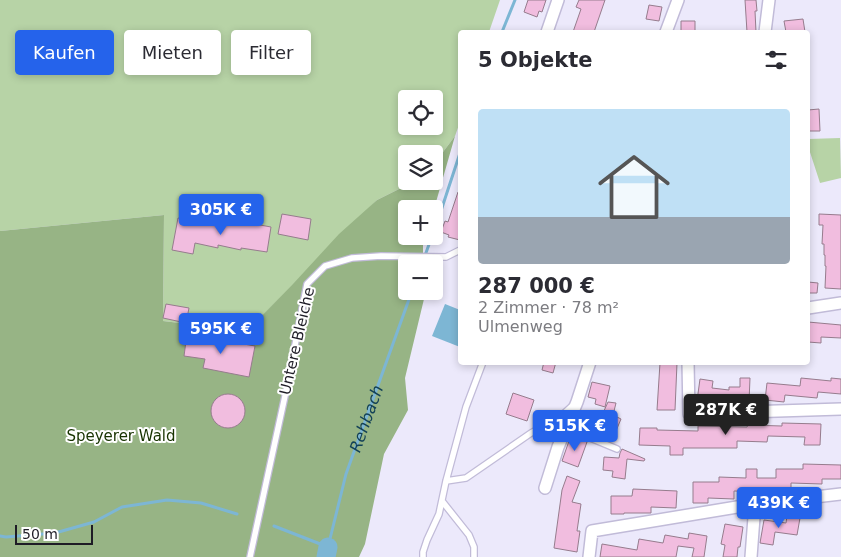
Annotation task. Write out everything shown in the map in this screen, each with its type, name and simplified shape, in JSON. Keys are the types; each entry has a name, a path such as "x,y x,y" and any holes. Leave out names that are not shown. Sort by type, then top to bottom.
{"street":[{"path":"548,30 558,0"},
{"path":"667,30 678,0"},
{"path":"764,30 769,0"},
{"path":"810,308 841,303"},
{"path":"546,488 558,447 577,402 589,365"},
{"path":"688,365 689,414 841,409"},
{"path":"589,557 592,530 755,504 841,494"},
{"path":"751,557 755,504"}],"lane":[{"name":"Untere Bleiche","path":"250,557 307,284 325,266 352,258 381,256 446,257 458,251"},
{"path":"423,557 427,540 439,514 466,407 482,365"},
{"path":"446,481 466,478 531,433 559,418 577,402"},
{"path":"566,428 617,449"},
{"path":"442,501 469,534 474,547 474,557"}],"green space":[{"path":"0,0 500,0 490,30 458,30 458,128 455,136 443,152 443,145 398,145 398,190 377,200 247,331 163,321 164,215 0,231"},
{"name":"Speyerer Wald","path":"455,136 443,178 443,152"},
{"path":"840,138 841,178 820,183 810,152 810,139"},
{"name":"Speyerer Wald","path":"398,190 439,190 437,200 398,200 398,245 423,245 423,255 398,255 398,300 424,300 405,378 408,410 384,454 365,544 359,557 0,557 0,231 164,215 163,321 247,331 339,234 377,200"}],"water":[{"path":"445,304 458,309 458,346 432,336"}],"building":[{"path":"528,0 546,0 542,12 539,11 537,17 524,12"},
{"path":"579,0 605,0 595,30 574,30 581,9 576,7"},
{"path":"745,0 756,0 756,30 747,30"},
{"path":"649,5 662,7 659,21 646,19"},
{"path":"803,19 805,30 786,30 784,21"},
{"path":"681,21 695,21 695,30 681,30"},
{"path":"819,109 820,131 810,131 810,110"},
{"path":"458,192 458,240 448,237 449,235 443,233 445,221 448,222"},
{"path":"282,214 311,219 308,240 278,234"},
{"path":"819,214 841,215 841,289 825,288 826,266 824,244 822,244 823,225 819,225"},
{"path":"178,218 209,224 210,220 232,224 233,220 271,227 267,252 241,248 241,250 218,245 218,248 195,243 193,254 172,250"},
{"path":"810,282 818,283 817,293 810,293"},
{"path":"166,304 189,308 186,323 163,318"},
{"path":"810,322 841,325 841,338 821,337 821,343 810,342"},
{"path":"187,334 255,346 249,377 203,368 205,359 184,356"},
{"path":"543,365 555,365 553,373 542,370"},
{"path":"660,365 677,365 675,410 657,410"},
{"path":"740,378 750,378 749,402 719,401 719,403 697,401 700,379 713,381 712,388 729,390 729,387 740,387"},
{"path":"801,378 831,381 831,378 841,379 841,394 818,392 817,398 785,395 784,402 765,400 767,383 800,386"},
{"path":"592,382 610,386 605,407 595,404 596,399 588,397"},
{"path":"513,393 534,400 527,421 506,414"},
{"path":"228,394 240,399 245,411 240,423 228,428 216,423 211,411 216,399"},
{"path":"608,402 616,403 613,415 621,419 613,438 607,436 607,438 594,433"},
{"path":"581,423 594,428 591,433 579,428"},
{"path":"782,423 821,424 820,445 804,445 805,437 768,436 767,442 737,441 737,448 683,448 683,455 670,455 670,446 639,445 640,428 698,431 698,426 782,426"},
{"path":"575,437 587,442 578,467 562,461 569,441 573,442"},
{"path":"622,449 645,459 644,461 627,459 625,479 612,477 613,471 603,470 604,457 619,458"},
{"path":"803,464 841,465 841,479 822,479 822,484 791,483 791,490 768,489 768,492 734,491 734,499 708,498 708,503 693,503 693,482 719,482 719,477 746,478 746,469 757,469 757,478 776,478 776,469 803,469"},
{"path":"567,476 580,481 572,502 581,504 577,531 580,531 577,552 554,548 562,490"},
{"path":"633,489 677,491 676,508 651,507 651,513 611,514 611,496 632,496"},
{"path":"787,516 800,518 797,535 775,532 773,545 760,543 764,520 786,523"},
{"path":"725,524 743,527 737,557 723,557 725,545 721,544"},
{"path":"689,533 707,536 704,557 692,557 694,548 678,546 676,557 600,557 602,544 637,550 639,539 663,543 665,535 688,539"}],"waterway":[{"name":"Rehbach","path":"503,30 515,0"},
{"name":"Rehbach","path":"443,205 458,159"},
{"name":"Rehbach","path":"425,255 429,245"},
{"name":"Rehbach","path":"274,526 328,547 346,474 409,300"},
{"name":"Rehbach","path":"0,536 55,533 94,522 122,507 167,500 201,503 237,514"},
{"name":"Rehbach","path":"326,557 328,547"}]}
